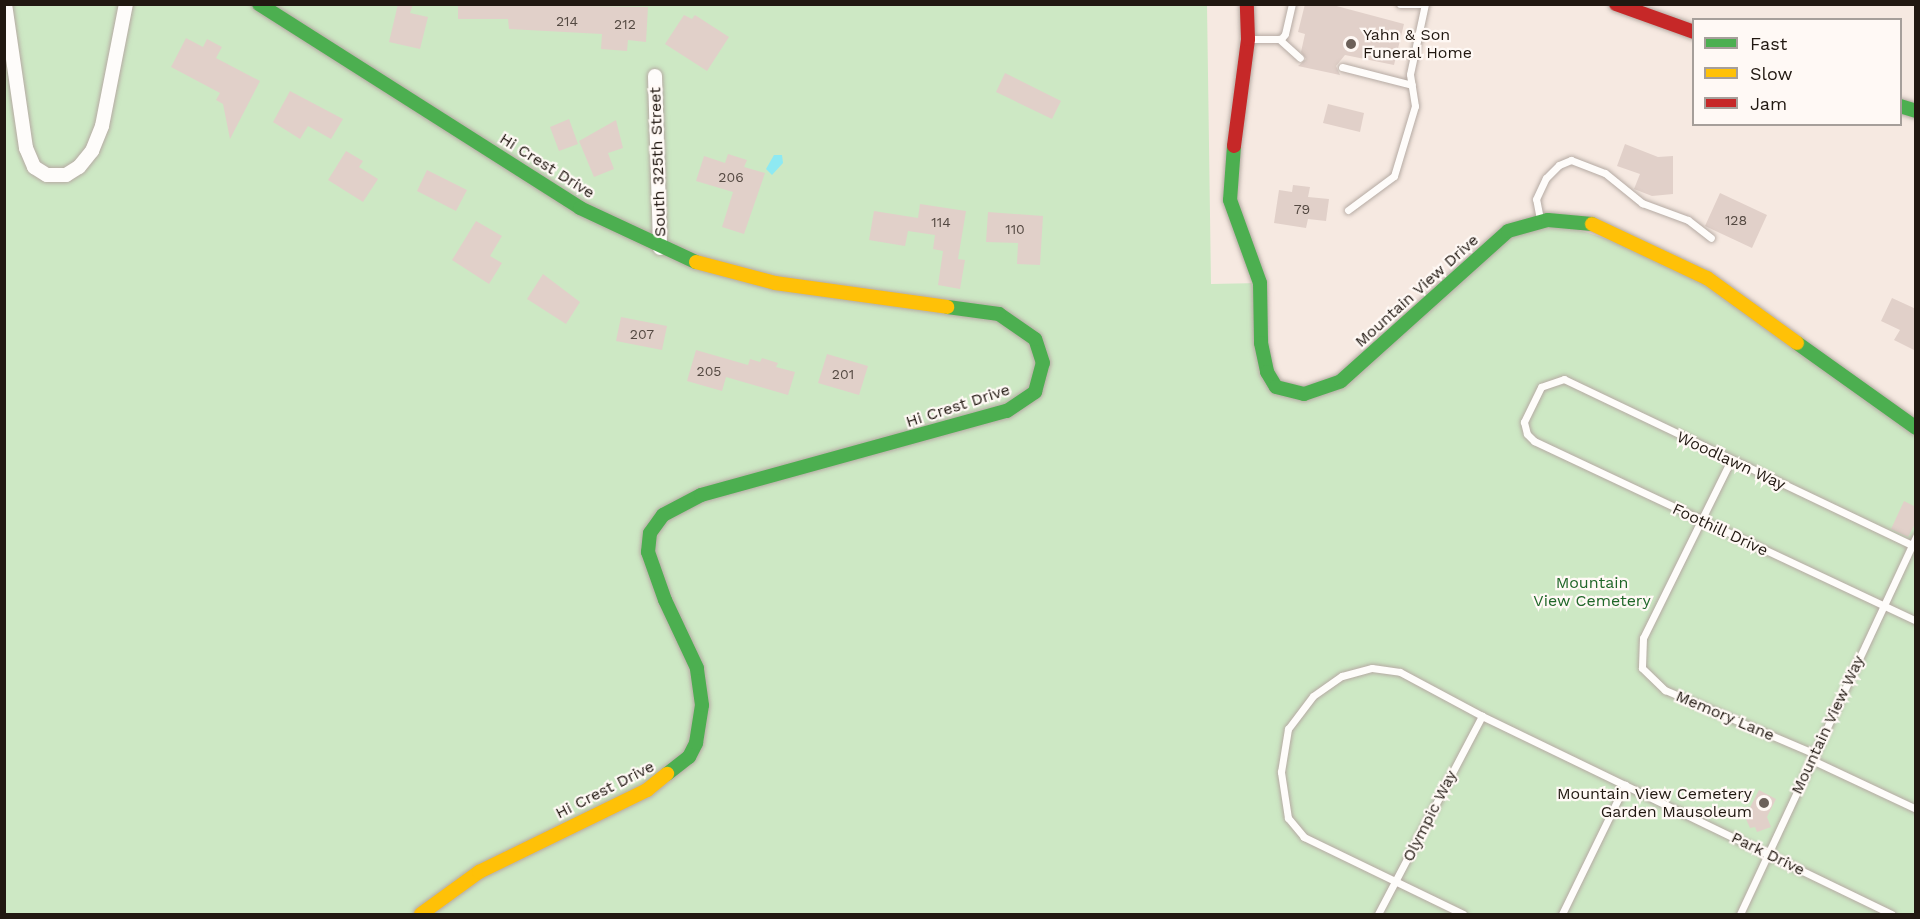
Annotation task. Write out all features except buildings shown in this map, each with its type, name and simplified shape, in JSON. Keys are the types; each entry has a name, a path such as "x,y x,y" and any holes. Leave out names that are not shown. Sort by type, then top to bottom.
{"street":[{"path":"5,4 26,148 34,167 47,175 66,175 79,167 92,151 102,126 126,4"},
{"name":"Hi Crest Drive","path":"259,4 580,208 660,248 704,265 775,283 999,314 1026,331 1039,346 1044,370 1040,385 1028,399 1007,411 701,495 663,515 650,533 648,552 664,600 697,668 702,705 696,743 689,757 647,790 479,872 422,915"},
{"name":"Mountain View Drive","path":"1247,4 1248,39 1234,135 1230,200 1244,248 1260,283 1262,342 1267,372 1276,387 1304,394 1341,381 1407,326 1508,231 1540,222 1591,224 1707,278 1916,428"},
{"path":"1616,4 1692,31"},
{"name":"South 325th Street","path":"655,76 660,248"}],"lane":[{"path":"1248,39 1279,39 1285,34 1292,4"},
{"path":"1400,4 1420,4"},
{"path":"1348,210 1394,176 1415,106 1410,74 1425,4"},
{"path":"1279,39 1300,58"},
{"path":"1342,67 1412,85"},
{"path":"1540,222 1536,199 1542,186 1559,165 1571,160 1605,172 1642,203 1688,220 1711,238"},
{"name":"Woodlawn Way","path":"1527,434 1524,422 1541,387 1551,381 1564,380 1730,462 1913,546"},
{"name":"Foothill Drive","path":"1527,434 1701,521 1916,621"},
{"path":"1701,521 1730,462"},
{"name":"Memory Lane","path":"1701,521 1643,638 1642,668 1665,690 1813,757 1916,809"},
{"name":"Mountain View Way","path":"1740,915 1916,536"},
{"path":"1463,915 1304,837 1292,825 1281,789 1283,745 1288,729 1305,705 1325,686 1342,676 1372,668 1400,672 1482,716"},
{"name":"Park Drive","path":"1482,716 1892,915"},
{"name":"Olympic Way","path":"1378,915 1482,716"},
{"path":"1562,915 1625,785"}],"green space":[{"name":"Mountain View Cemetery","path":"5,5 1207,5 1211,284 1260,283 1276,387 1320,391 1508,231 1548,220 1672,260 1915,428 1915,914 5,914"}],"water":[{"path":"774,155 782,155 783,163 772,175 766,169"}],"traffic: fast":[{"path":"259,4 580,208 696,262"},
{"path":"1902,107 1916,111"},
{"path":"1234,146 1230,200 1260,283 1261,343 1267,372 1276,387 1304,394 1341,381 1508,231 1548,220 1592,224"},
{"path":"667,774 689,757 696,743 702,705 697,668 665,600 648,552 650,533 663,515 701,495 1007,411 1035,392 1043,363 1035,339 999,314 947,307"},
{"path":"1797,343 1916,428"}],"traffic: slow":[{"path":"1592,224 1707,278 1797,343"},
{"path":"696,262 775,283 947,307"},
{"path":"421,914 479,872 647,790 667,774"}],"traffic: jam":[{"path":"1234,146 1248,39 1247,4"},
{"path":"1616,4 1692,31"}],"place":[{"name":"Yahn & Son Funeral Home","path":"1351,44"},
{"name":"Mountain View Cemetery Garden Mausoleum","path":"1764,803"}]}
